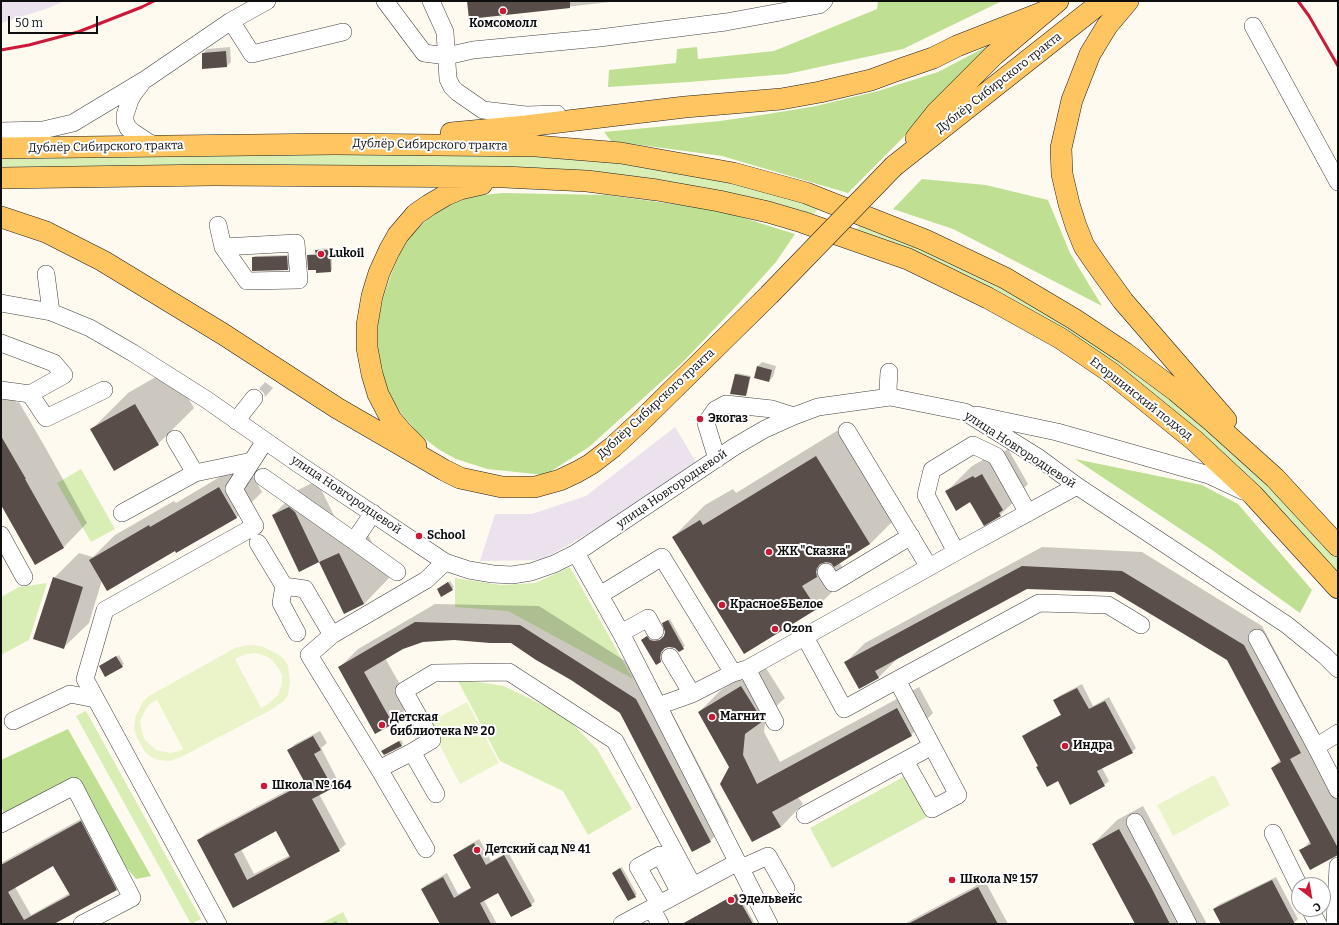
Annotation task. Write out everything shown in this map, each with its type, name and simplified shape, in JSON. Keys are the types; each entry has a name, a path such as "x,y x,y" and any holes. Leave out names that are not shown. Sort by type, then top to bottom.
{"main road":[{"name":"Дублёр Сибирского тракта","path":"894,166 1103,1"},
{"path":"1128,1 1108,26 1090,54 1072,100 1061,148 1062,174 1076,226 1084,246 1096,265 1123,301 1275,478 1338,546"},
{"name":"Дублёр Сибирского тракта","path":"1,217 46,232 103,261 216,330 337,408 444,470 460,478 502,487 535,487 560,480 577,472 613,448 769,295 894,166 941,108 994,55 1052,6"},
{"name":"Дублёр Сибирского тракта","path":"335,144 526,126 685,107 781,99 820,92 872,80 933,58 957,46 1052,6"},
{"name":"Дублёр Сибирского тракта","path":"1,148 335,144 536,146 622,153 733,173 806,193 925,240"},
{"name":"Дублёр Сибирского тракта","path":"1,178 214,175 504,177 587,181 657,190 719,201 768,212 802,222 908,259"},
{"name":"Дублёр Сибирского тракта","path":"444,470 411,441 391,419 378,394 372,374 367,348 367,326 372,296 379,273 398,235 416,214 429,205 453,192 473,186 486,184 657,190"},
{"name":"Егоршинский подход","path":"925,240 1005,278 1074,319 1176,391 1214,422 1275,478"},
{"name":"Егоршинский подход","path":"908,259 988,298 1060,338 1110,372 1195,441 1253,495 1338,588"}],"street":[{"path":"1,131 43,130 72,122 146,79 231,21 266,1"},
{"path":"385,1 424,53 447,59 473,50 599,38 726,22 819,5 824,1"},
{"path":"431,1 445,32 448,79 452,87 457,92 483,110 497,113 526,115 685,107"},
{"path":"231,21 252,54 343,32"},
{"path":"1253,26 1338,182"},
{"path":"146,79 134,93 128,105 125,121 128,128 144,140 157,146"},
{"path":"218,225 223,247"},
{"path":"46,274 51,312"},
{"name":"улица Новгородцевой","path":"1,303 51,312 90,328 134,353 445,562 469,570 493,574 512,575 531,572 554,564 576,553 734,447 765,429 818,407 890,397 965,412 1039,458 1077,486 1287,625 1325,656 1338,669"},
{"path":"1,343 54,363 64,375 30,394 1,390"},
{"path":"889,372 888,389 890,397"},
{"path":"30,394 46,418 104,390"},
{"path":"236,421 254,398"},
{"path":"717,459 706,423 715,410 726,404 772,409 794,416"},
{"path":"965,412 1057,432 1209,475 1253,495"},
{"path":"847,431 929,567"},
{"path":"1039,458 1036,445 1037,439 1042,434 1057,432"},
{"path":"175,439 194,473"},
{"path":"218,924 85,679 105,610 255,526 234,489 265,441"},
{"path":"956,552 926,495 932,470 973,445 996,456 1028,513"},
{"path":"122,513 194,473 252,461"},
{"path":"263,477 397,572"},
{"path":"658,706 692,694 805,637 1077,486"},
{"path":"354,541 373,513"},
{"path":"1,535 24,577"},
{"path":"826,572 833,583 911,536"},
{"path":"258,543 284,586 281,604 297,633"},
{"path":"576,553 621,633 769,924"},
{"path":"600,595 662,557 775,722"},
{"path":"426,849 310,655 332,635 426,580 445,562"},
{"path":"284,586 305,589 332,635"},
{"path":"805,637 844,708 1039,603 1108,605 1141,626"},
{"path":"621,633 648,629"},
{"path":"1257,638 1338,790"},
{"path":"666,659 679,672 692,694"},
{"path":"379,769 432,740 404,691 434,673 509,672 615,741 687,890"},
{"path":"897,680 958,795 932,809 905,761"},
{"path":"13,722 70,694 95,699"},
{"path":"1316,747 1338,733"},
{"path":"805,815 932,746"},
{"path":"412,752 436,794"},
{"path":"1,824 74,786 132,898 82,924"},
{"path":"1135,822 1188,924"},
{"path":"1273,833 1295,877"},
{"path":"660,924 656,906 638,867 660,855 687,890"},
{"path":"622,924 739,865 768,856 786,888"},
{"path":"1335,922 1338,866"}],"shaded area":[{"path":"1,1 65,1 46,9 1,23"},
{"path":"675,427 696,462 616,517 542,560 480,561 495,514 532,514 586,496"}],"green space":[{"path":"878,1 1002,1 903,49 787,74 608,87 609,70 676,63 677,49 697,47 698,59 774,51 877,9"},
{"path":"1001,39 848,193 722,156 611,141 604,132 720,121 816,106 878,91 938,72"},
{"path":"486,154 588,158 678,171 741,185 820,207 811,217 619,175 557,169 484,167 1,170 1,157"},
{"path":"922,179 986,185 1048,200 1070,253 1102,306 953,229 893,209"},
{"path":"503,193 606,195 718,210 795,234 776,262 682,363 589,447 545,475 487,469 456,459 438,449 420,435 391,400 382,378 378,350 378,321 383,298 391,275 400,253 412,234 430,217 449,203 472,196"},
{"path":"860,223 937,253 1049,310 1197,416 1302,517 1338,558 1338,574 1294,523 1252,479 1190,425 856,232"},
{"path":"1075,459 1202,485 1238,504 1312,590 1300,613 1212,550"},
{"path":"81,469 115,529 91,542 57,483"},
{"path":"570,567 633,679 508,611 455,607 455,578 501,585 535,583"},
{"path":"47,583 29,640 1,655 1,597 19,587"},
{"path":"248,645 261,646 278,654 284,659 288,666 290,682 288,695 284,701 269,711 179,758 169,761 151,757 145,752 134,729 135,718 143,701 149,696 235,648","holes":["256,653 270,658 279,669 282,676 282,683 278,695 261,708 235,659 246,654","157,700 183,749 170,753 156,750 145,740 140,721 150,704"]},
{"path":"457,679 504,686 565,716 597,749 632,809 588,835 563,791 500,761"},
{"path":"467,702 499,763 460,784 428,723"},
{"path":"86,711 201,919 191,924 76,716"},
{"path":"68,729 151,876 136,879 120,860 77,780 5,815 1,806 1,760"},
{"path":"907,775 929,816 832,868 810,828"},
{"path":"1214,775 1230,805 1173,836 1157,805"},
{"path":"343,912 349,924 322,923"}],"building":[{"name":"Комсомолл","path":"467,1 570,1 570,8 469,19"},
{"path":"226,51 227,67 202,69 202,53"},
{"path":"315,250 330,250 331,272 316,273 316,270 308,270 307,255 316,255"},
{"path":"287,256 288,270 252,271 252,257"},
{"path":"757,366 772,370 769,382 754,378"},
{"path":"735,374 750,377 746,396 730,394"},
{"path":"135,404 159,445 114,471 90,429"},
{"path":"1,436 64,548 35,565 1,505"},
{"name":"ЖК \"Сказка\"","path":"816,456 870,544 834,567 831,563 826,562 820,564 816,572 817,577 802,586 817,609 744,654 672,537 700,520 703,525"},
{"path":"982,474 1003,510 999,513 1001,516 984,526 970,502 956,511 945,491 973,476 975,478"},
{"path":"219,487 237,518 176,553 175,551 107,591 89,560"},
{"path":"289,507 295,512 319,562 299,572 272,515"},
{"path":"339,553 364,604 344,614 319,562"},
{"path":"1022,566 1122,571 1244,645 1301,753 1290,759 1338,848 1338,855 1310,870 1299,850 1311,844 1271,768 1281,762 1227,660 1114,592 1027,589 875,671 879,678 859,689 844,662"},
{"path":"53,577 83,587 64,649 33,639"},
{"path":"448,582 453,590 441,597 437,589"},
{"path":"668,620 684,649 679,652 675,648 665,648 661,652 661,662 656,665 641,640 647,636 650,640 660,640 664,636 665,632 662,623"},
{"path":"415,622 520,625 636,699 711,842 692,852 620,713 571,680 536,660 511,643 454,640 423,642 403,649 364,672 393,724 375,734 338,667"},
{"path":"116,656 123,667 105,677 99,666"},
{"path":"741,686 763,721 745,734 743,755 757,784 897,708 912,736 772,812 781,827 752,842 720,784 729,767 698,712"},
{"path":"1077,688 1089,709 1105,701 1133,753 1097,771 1105,786 1070,805 1058,781 1047,787 1022,736 1061,715 1053,700"},
{"path":"313,736 321,750 314,754 333,788 312,799 340,851 233,908 197,840 305,783 287,750","holes":["276,831 290,857 247,880 234,854"]},
{"path":"399,741 402,746 384,755 381,751"},
{"path":"81,821 117,890 54,924 1,924 1,865","holes":["53,866 70,895 24,920 8,892"]},
{"path":"1119,829 1170,924 1135,924 1092,844"},
{"path":"474,843 486,865 504,855 532,906 511,917 498,893 480,903 491,924 440,924 421,889 443,877 454,898 471,888 453,855"},
{"path":"620,868 636,897 628,901 612,873"},
{"path":"1272,880 1295,924 1221,924 1213,909"},
{"path":"978,887 998,924 908,924"},
{"path":"736,894 753,924 682,924"}],"railway":[{"path":"1,50 29,45 78,32 154,1"},
{"path":"1298,1 1309,16 1338,66"}],"place":[{"name":"Комсомолл","path":"503,11"},
{"name":"Lukoil","path":"321,254"},
{"name":"Экогаз","path":"700,419"},
{"name":"School","path":"419,536"},
{"name":"ЖК \"Сказка\"","path":"769,552"},
{"name":"Красное&Белое","path":"722,605"},
{"name":"Ozon","path":"775,629"},
{"name":"Магнит","path":"712,717"},
{"name":"Детская библиотека № 20","path":"382,725"},
{"name":"Индра","path":"1065,746"},
{"name":"Школа № 164","path":"264,786"},
{"name":"Детский сад № 41","path":"477,850"},
{"name":"Школа № 157","path":"952,880"},
{"name":"Эдельвейс","path":"731,900"}]}
